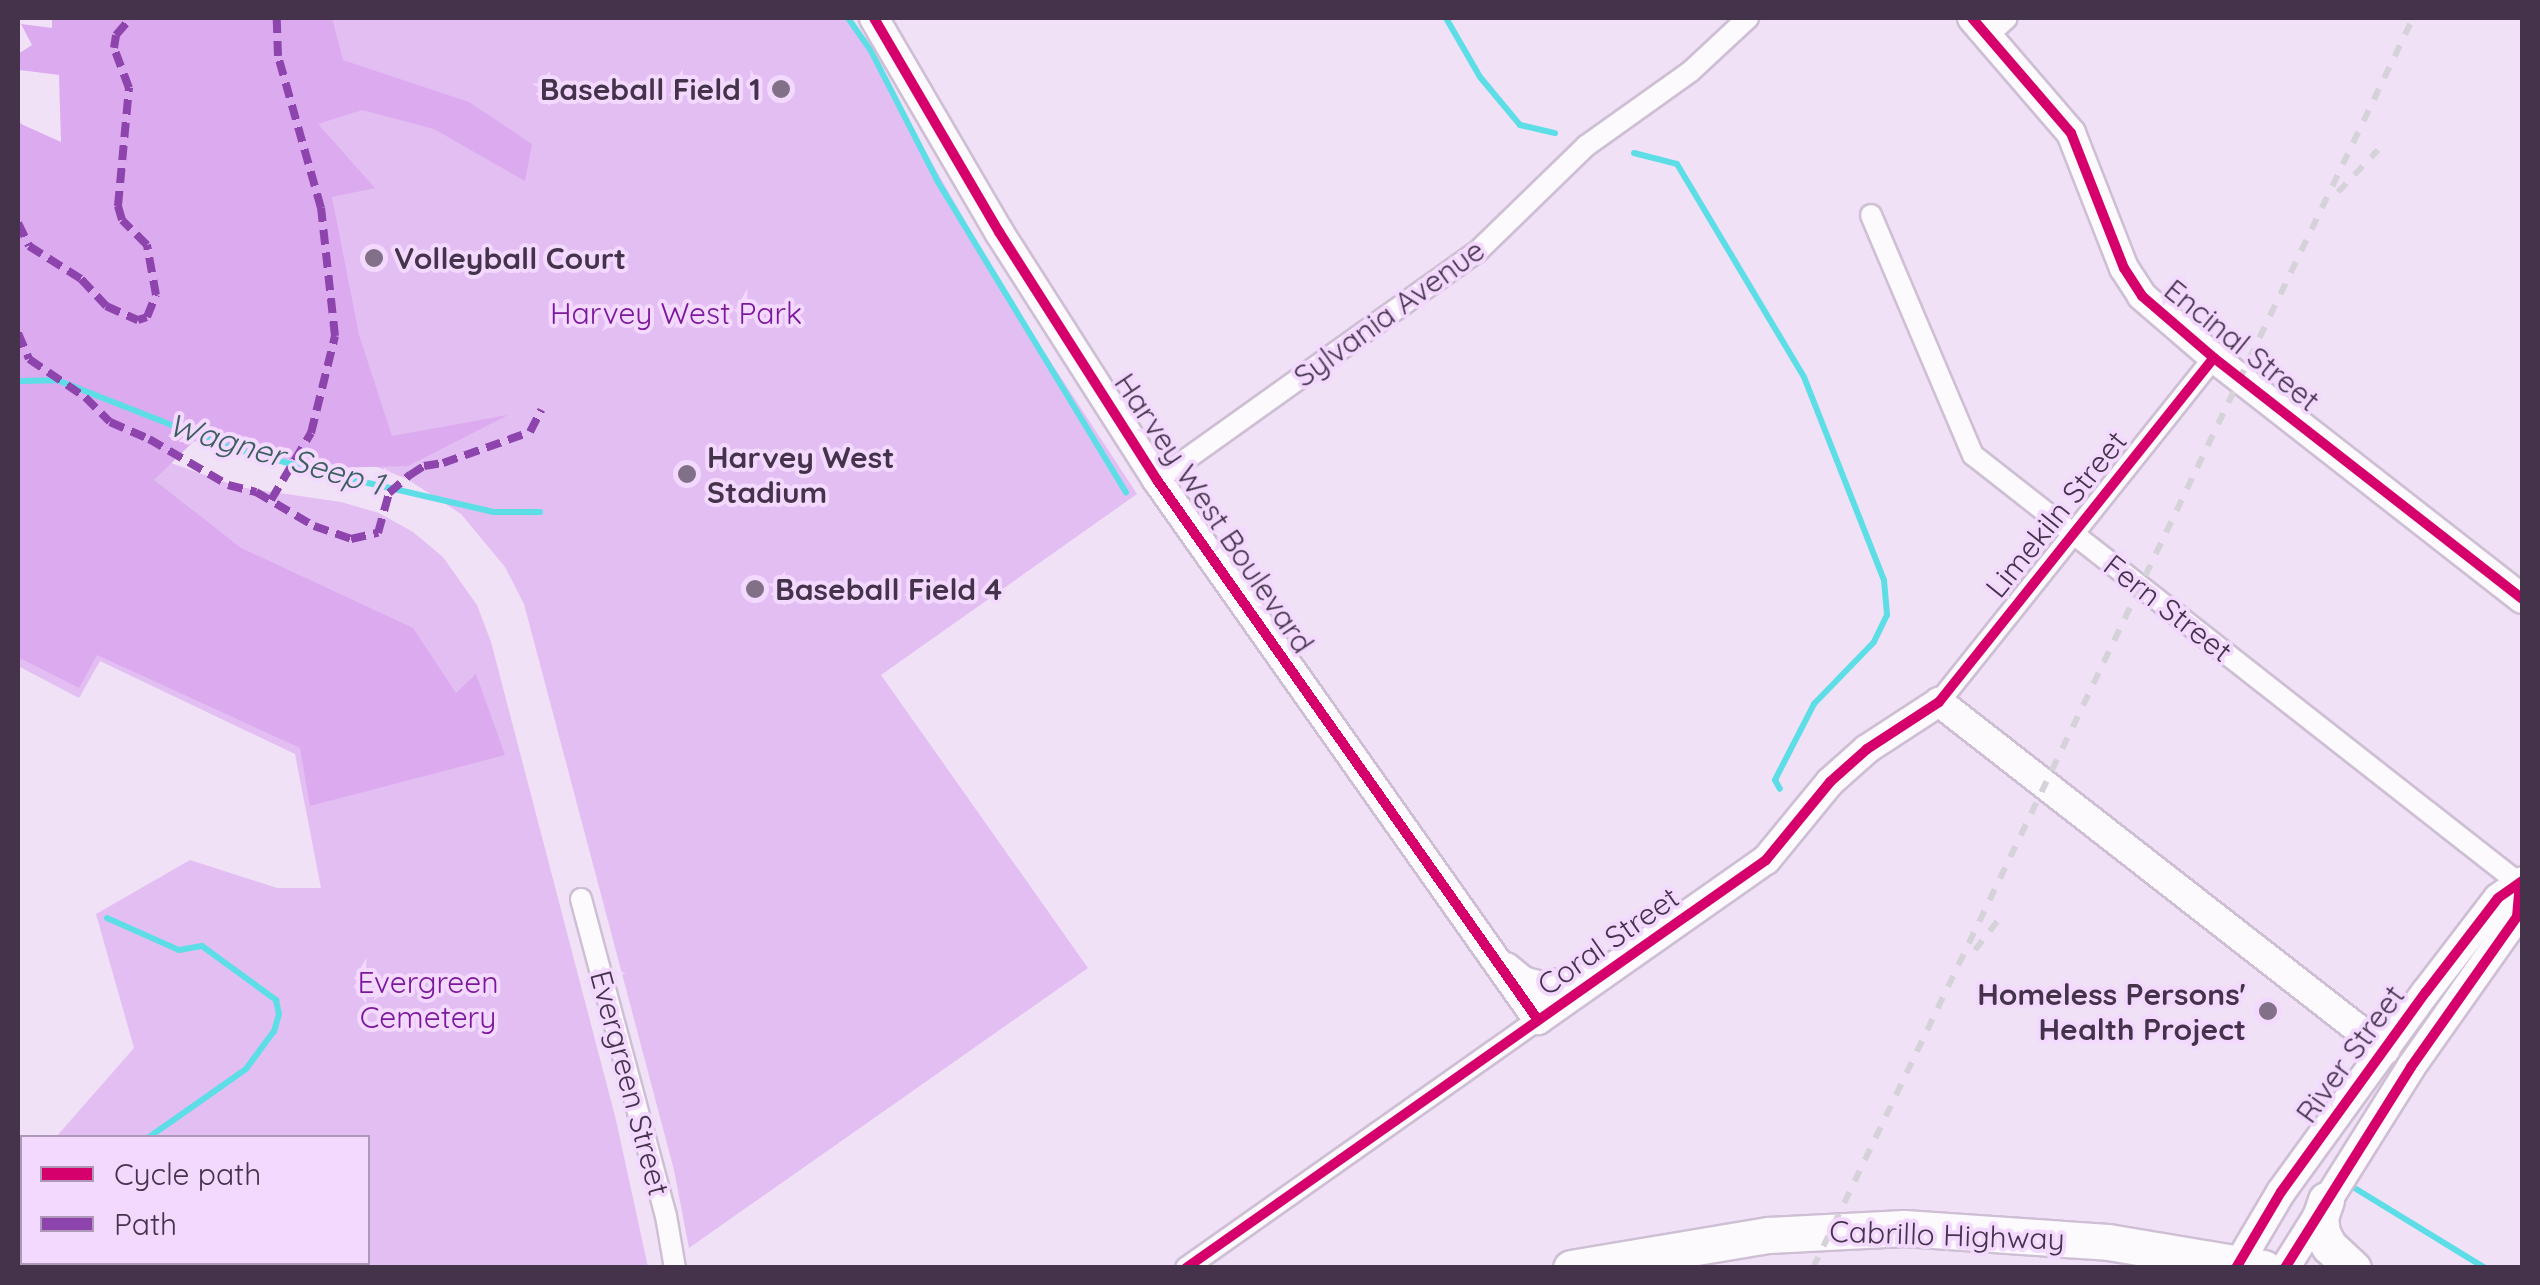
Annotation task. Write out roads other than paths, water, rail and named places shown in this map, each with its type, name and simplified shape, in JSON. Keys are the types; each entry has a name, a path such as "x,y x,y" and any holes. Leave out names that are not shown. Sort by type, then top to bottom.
{"highway":[{"path":"2326,1200 2320,1216 2325,1240 2353,1268"},
{"name":"Cabrillo Highway","path":"1571,1268 1754,1236 1904,1228 2067,1238 2246,1266"}],"street":[{"name":"Harvey West Boulevard","path":"874,18 998,232 1157,480 1538,1020"},
{"name":"Sylvania Avenue","path":"1157,480 1476,252 1586,146 1691,71 1748,18"},
{"name":"Encinal Street","path":"1989,23 2071,133 2124,268 2142,296 2214,358 2522,599"},
{"name":"Fern Street","path":"1871,215 1974,455 2522,882"},
{"name":"Limekiln Street","path":"1939,702 2214,358"},
{"path":"1939,702 2385,1050"},
{"name":"Coral Street","path":"1186,1268 1766,860 1830,782 1867,749 1939,702"},
{"name":"River Street","path":"2246,1266 2281,1192 2498,898 2522,882"},
{"name":"River Street","path":"2284,1268 2411,1067 2517,918 2522,882"},
{"name":"Evergreen Street","path":"580,899 666,1216 675,1268"},
{"path":"1493,957 1523,981 1542,986 1603,974"}],"waterway":[{"path":"848,18 870,49 938,182 1126,493"},
{"path":"1446,18 1480,77 1520,125 1555,133"},
{"path":"1634,153 1677,164 1804,377 1884,580 1887,615 1874,642 1814,704 1775,780 1780,789"},
{"name":"Wagner Seep 1","path":"18,381 57,380 225,446 329,474 493,512 540,512"},
{"path":"107,918 179,950 202,946 276,1000 279,1014 274,1031 246,1069 152,1135"},
{"path":"2348,1184 2485,1268"}],"railway":[{"path":"1813,1268 2413,18"},
{"path":"2338,192 2378,150"},
{"path":"1975,950 2003,914"}],"place":[{"name":"Baseball Field 1","path":"781,89"},
{"name":"Volleyball Court","path":"374,258"},
{"name":"Harvey West Stadium","path":"687,474"},
{"name":"Baseball Field 4","path":"755,589"},
{"name":"Homeless Persons' Health Project","path":"2268,1011"}],"park label":[{"name":"Harvey West Park","path":"676,313"},
{"name":"Evergreen Cemetery","path":"428,999"}]}
